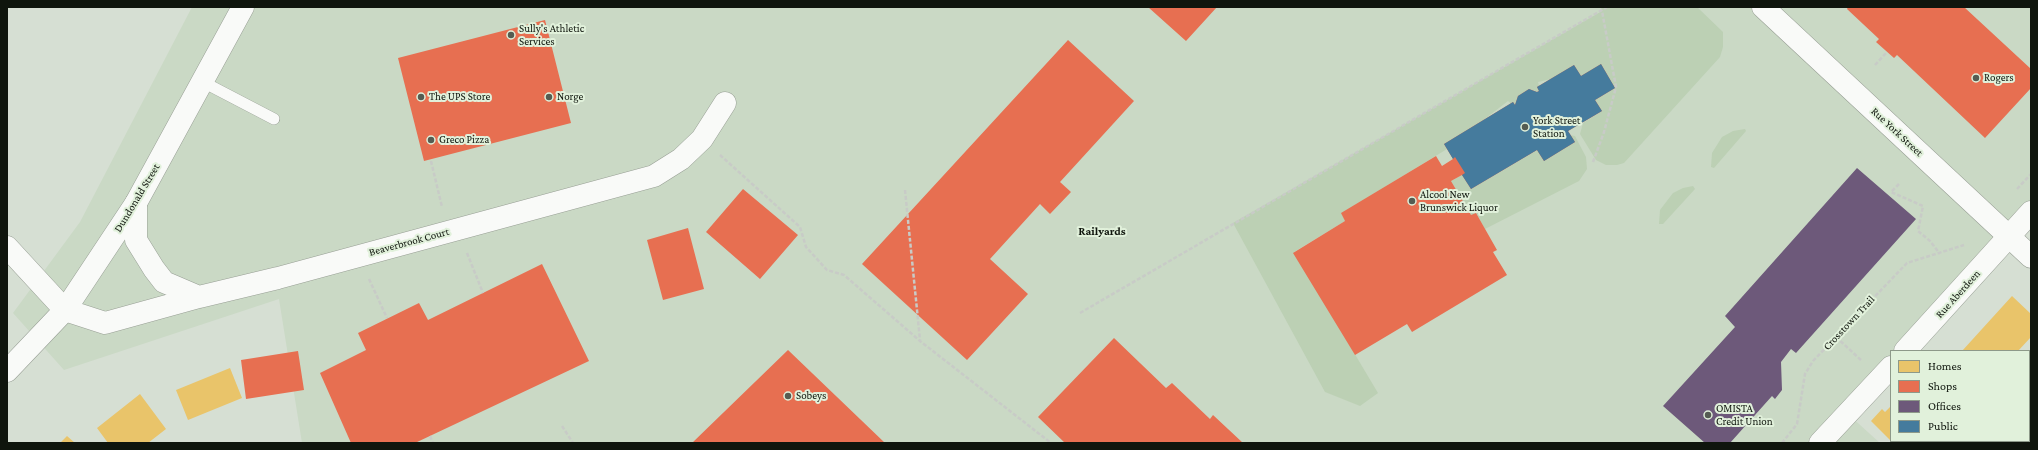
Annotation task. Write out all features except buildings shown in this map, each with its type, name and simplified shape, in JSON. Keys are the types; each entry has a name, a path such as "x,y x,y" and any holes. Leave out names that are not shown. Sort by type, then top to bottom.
{"street":[{"name":"Dundonald Street","path":"7,371 65,310 136,203 204,82 243,7"},
{"name":"Rue York Street","path":"1763,7 2031,257"},
{"name":"Beaverbrook Court","path":"65,310 105,323 199,297 361,256 654,176 681,159 702,139 725,103"},
{"path":"136,203 136,240 154,269 164,282 199,297"},
{"name":"Rue Aberdeen","path":"1906,350 2031,212"},
{"path":"7,247 65,310"},
{"path":"1820,443 1886,372"}],"lane":[{"path":"204,82 274,119"}],"path":[{"path":"1080,313 1607,7"},
{"path":"1593,162 1604,132 1616,87 1602,10"},
{"path":"1875,65 1887,52"},
{"path":"702,139 800,227 806,247 827,270 844,275 920,341 1051,443"},
{"path":"432,161 454,230 483,293"},
{"path":"2013,193 2031,174"},
{"path":"1898,184 1892,192 1923,206 1918,231 1930,241 1940,254"},
{"path":"905,190 920,341"},
{"name":"Crosstown Trail","path":"1782,443 1797,424 1805,374 1813,361 1907,263 1963,246"},
{"path":"361,256 370,284 387,318"},
{"path":"1836,337 1886,372"},
{"path":"562,426 573,443"},
{"path":"430,436 434,443"}],"shaded area":[{"path":"192,7 2031,7 2031,212 1906,350 1890,350 1890,368 1848,414 1880,443 302,443 279,299 64,370 13,313 80,222"},
{"path":"1601,7 1697,7 1723,32 1723,47 1720,57 1624,163 1617,165 1606,165 1596,160 1580,134 1583,123 1602,111 1595,100 1615,88 1601,64 1581,76 1574,65 1551,79 1538,82 1541,93 1529,89 1518,96 1516,108 1508,101 1477,125 1444,144 1447,149 1342,213 1345,221 1294,252 1378,393 1360,406 1325,392 1233,223 1602,11"},
{"path":"1745,129 1746,131 1714,168 1711,167 1712,153 1722,137 1733,131"},
{"path":"1565,134 1575,136 1586,157 1587,169 1579,181 1485,229 1476,213 1471,215 1451,181 1462,175 1471,189"},
{"path":"1693,186 1695,189 1663,224 1659,224 1660,210 1673,193 1683,188"}],"place":[{"name":"Sully's Athletic Services","path":"511,35"},
{"name":"Rogers","path":"1976,78"},
{"name":"The UPS Store","path":"421,97"},
{"name":"Norge","path":"549,97"},
{"name":"York Street Station","path":"1525,127"},
{"name":"Greco Pizza","path":"431,140"},
{"name":"Alcool New Brunswick Liquor","path":"1412,201"},
{"name":"Sobeys","path":"788,396"},
{"name":"OMISTA Credit Union","path":"1708,415"}],"district":[{"name":"Railyards","path":"1102,231"}]}
